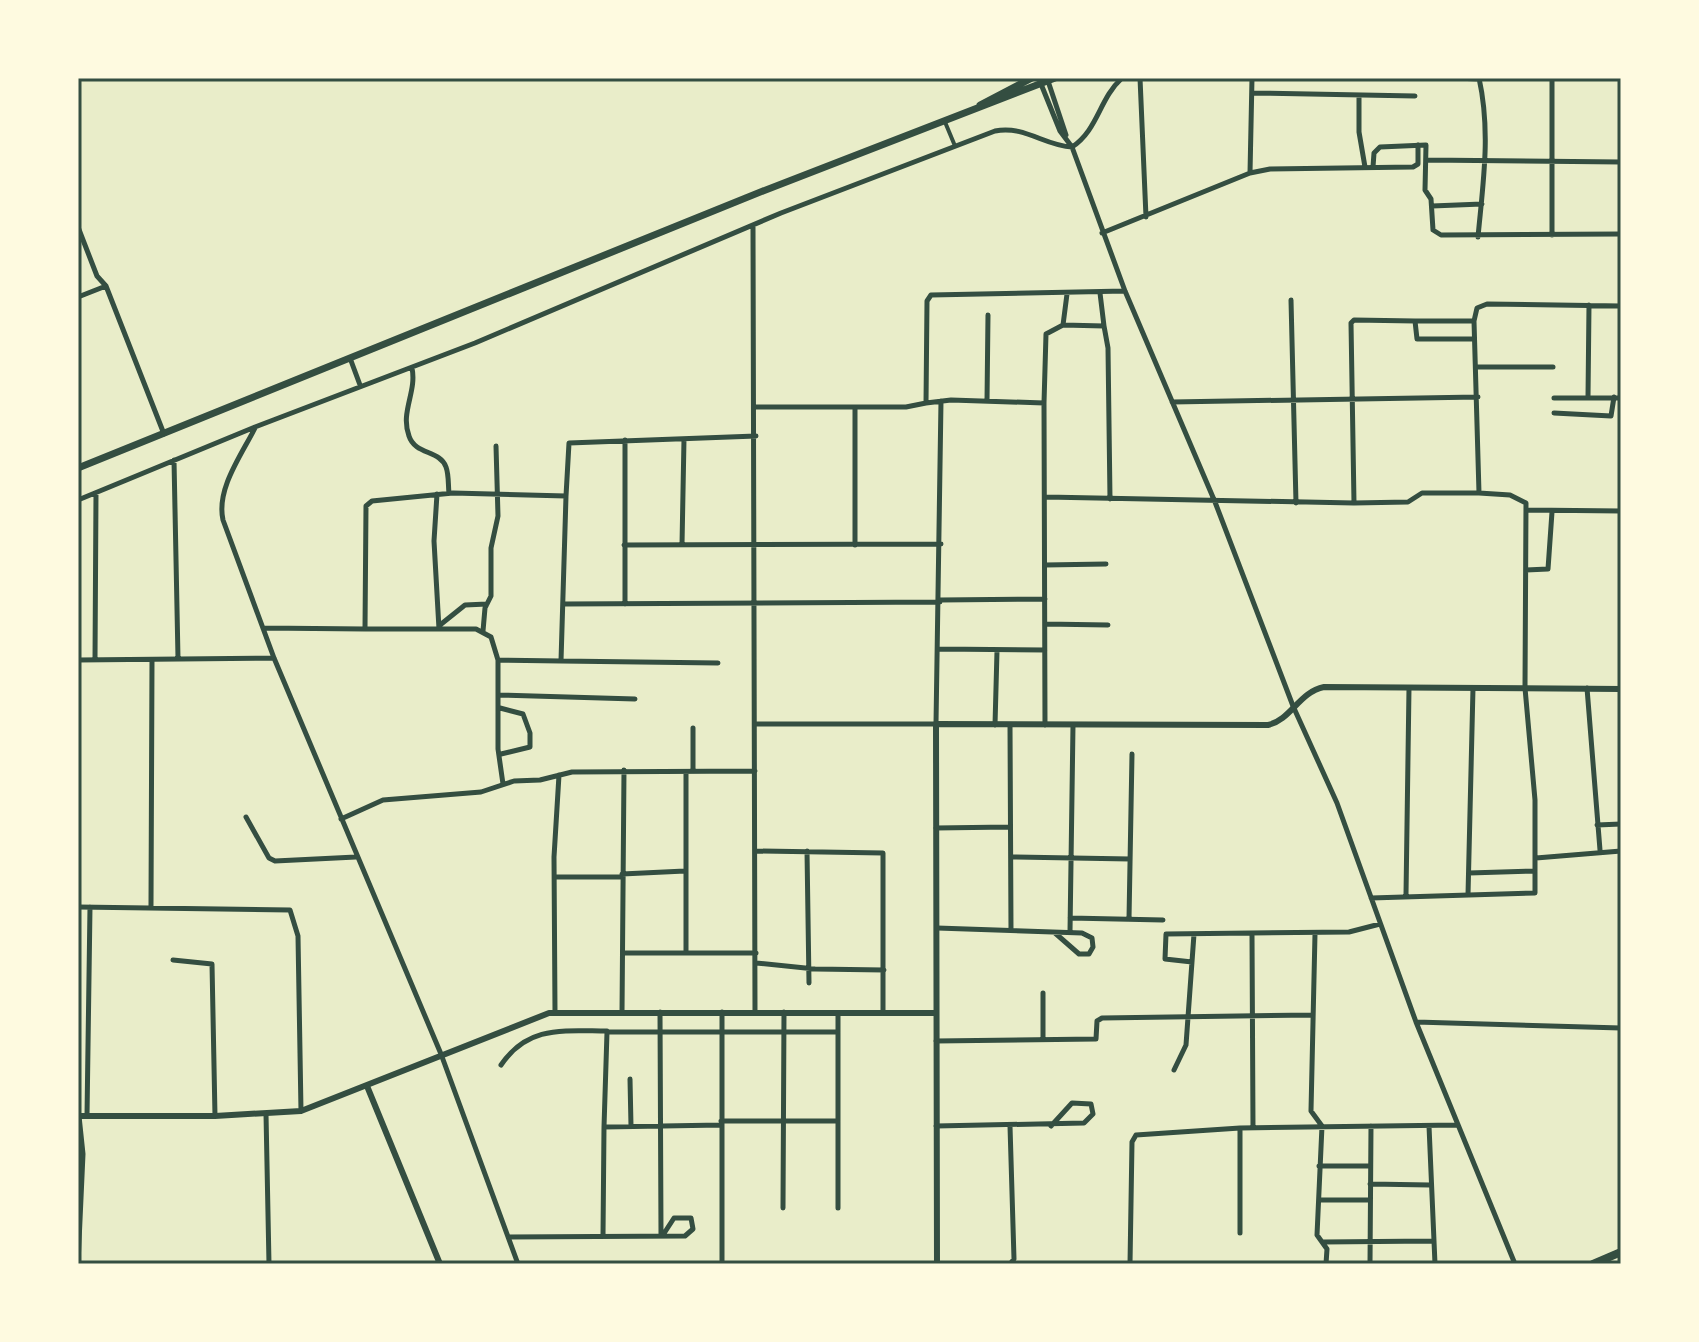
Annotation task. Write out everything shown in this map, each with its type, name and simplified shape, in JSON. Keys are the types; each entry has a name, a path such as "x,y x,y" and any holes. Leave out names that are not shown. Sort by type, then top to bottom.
{"highway":[{"path":"1593,1264 1621,1252"}],"main road":[{"path":"980,105 1032,78"},
{"path":"78,468 1046,80"}],"street":[{"path":"78,500 995,131 1015,129 1058,146 1072,147 1091,131 1105,98 1122,78"},
{"path":"1140,78 1146,217"},
{"path":"1250,173 1252,78"},
{"path":"1455,78 1479,79 1484,96 1486,160 1478,237"},
{"path":"1552,78 1552,235"},
{"path":"1046,80 1125,291 1215,502 1293,706 1337,803 1416,1022 1515,1264"},
{"path":"1252,93 1415,96"},
{"path":"1359,95 1359,132 1365,167"},
{"path":"944,119 955,146"},
{"path":"1102,233 1250,173 1270,169 1416,166 1418,145"},
{"path":"1373,167 1376,148 1426,145 1425,190 1432,206 1437,234 1478,237 1621,234"},
{"path":"1426,160 1621,162"},
{"path":"1432,206 1482,204"},
{"path":"78,227 97,276 106,286 164,434"},
{"path":"753,227 756,436 755,1012"},
{"path":"78,297 106,286"},
{"path":"926,403 927,301 931,295 1125,291"},
{"path":"1100,293 1108,348 1110,499"},
{"path":"1063,325 1067,294"},
{"path":"1291,300 1296,503"},
{"path":"1479,493 1474,339 1477,308 1487,304 1621,306"},
{"path":"1588,397 1589,305"},
{"path":"987,401 988,315"},
{"path":"1354,503 1350,399 1352,321 1474,321"},
{"path":"1415,321 1417,339 1474,339"},
{"path":"1045,725 1046,334 1063,325 1104,326"},
{"path":"350,358 360,385"},
{"path":"1476,367 1553,367"},
{"path":"412,368 415,381 406,418 407,433 412,444 439,457 446,466 449,493"},
{"path":"1172,402 1478,397"},
{"path":"1554,398 1618,398 1611,416 1554,413"},
{"path":"755,407 906,407 941,401 1044,403"},
{"path":"937,1264 936,724 941,401"},
{"path":"855,407 855,545"},
{"path":"255,427 221,506 274,658 441,1054 518,1264"},
{"path":"561,661 568,444 756,436"},
{"path":"682,545 684,439"},
{"path":"625,440 625,604"},
{"path":"483,631 498,496 496,446"},
{"path":"174,460 178,658"},
{"path":"95,660 96,493"},
{"path":"365,629 366,506 372,501 449,493 566,496"},
{"path":"1046,497 1296,503 1408,502 1422,493 1479,493 1520,498 1528,510 1525,688 1536,890 1533,894 1371,898"},
{"path":"437,494 434,541 439,627"},
{"path":"1528,510 1621,511"},
{"path":"1526,570 1548,569 1552,512"},
{"path":"624,545 941,544"},
{"path":"1045,565 1106,564"},
{"path":"564,604 755,605 1045,599"},
{"path":"439,627 465,605 488,604"},
{"path":"1045,624 1108,625"},
{"path":"263,628 439,627 483,631 491,637 498,660 500,708 497,717 503,784"},
{"path":"938,649 1045,650"},
{"path":"995,725 997,651"},
{"path":"78,660 274,658"},
{"path":"151,906 152,660"},
{"path":"498,660 718,663"},
{"path":"755,724 1268,725 1282,719 1307,694 1324,687 1621,689"},
{"path":"1468,895 1473,687"},
{"path":"1406,895 1409,688"},
{"path":"1587,688 1600,850"},
{"path":"499,695 635,699"},
{"path":"500,708 523,714 531,740 530,747 501,754"},
{"path":"1010,725 1011,930"},
{"path":"1070,933 1073,725"},
{"path":"686,953 685,871 693,728"},
{"path":"1129,919 1132,754"},
{"path":"341,819 383,800 481,792 503,784 559,775 624,769 755,771"},
{"path":"622,1013 624,769"},
{"path":"555,1012 559,775"},
{"path":"246,817 269,858 275,861 356,857"},
{"path":"1597,825 1621,824"},
{"path":"936,828 1009,827"},
{"path":"1536,858 1600,850 1621,851"},
{"path":"755,851 883,853 883,1013"},
{"path":"807,851 809,983"},
{"path":"1011,857 1130,859"},
{"path":"555,877 685,871"},
{"path":"1469,873 1535,871"},
{"path":"78,907 290,910 298,936 301,1111"},
{"path":"78,1264 90,907"},
{"path":"1070,918 1163,920"},
{"path":"1192,962 1167,961 1164,936 1315,934 1356,931 1380,924"},
{"path":"937,928 1070,933 1092,938 1093,947 1089,954 1079,954 1055,933"},
{"path":"1174,1070 1182,1058 1189,1017 1194,934"},
{"path":"1315,934 1311,1111 1322,1126 1317,1235 1327,1249 1326,1264"},
{"path":"1252,935 1253,1128"},
{"path":"623,953 756,953"},
{"path":"173,960 212,964 215,1116"},
{"path":"756,963 815,969 884,970"},
{"path":"1043,993 1043,1039"},
{"path":"81,1116 215,1116 301,1111 555,1012 936,1013"},
{"path":"660,1012 662,1235"},
{"path":"722,1012 722,1264"},
{"path":"783,1208 784,1012"},
{"path":"838,1013 838,1208"},
{"path":"936,1041 1096,1039 1099,1018 1313,1015"},
{"path":"1416,1022 1621,1028"},
{"path":"501,1065 514,1046 550,1031 838,1032"},
{"path":"603,1236 605,1034 610,1031"},
{"path":"630,1079 631,1126"},
{"path":"367,1086 440,1264"},
{"path":"936,1126 1051,1126 1084,1123 1093,1114 1091,1104 1072,1103 1051,1126"},
{"path":"266,1114 269,1264"},
{"path":"604,1127 838,1121"},
{"path":"1130,1264 1133,1138 1140,1134 1240,1128 1457,1125"},
{"path":"1010,1126 1014,1226 1014,1259 1010,1264"},
{"path":"1370,1264 1371,1126"},
{"path":"1429,1126 1435,1264"},
{"path":"1240,1128 1240,1233"},
{"path":"1319,1166 1370,1166"},
{"path":"1370,1184 1430,1185"},
{"path":"1319,1200 1369,1200"},
{"path":"508,1237 662,1235 690,1233 694,1226 691,1218 674,1218 662,1235"},
{"path":"1323,1242 1432,1241"}]}
